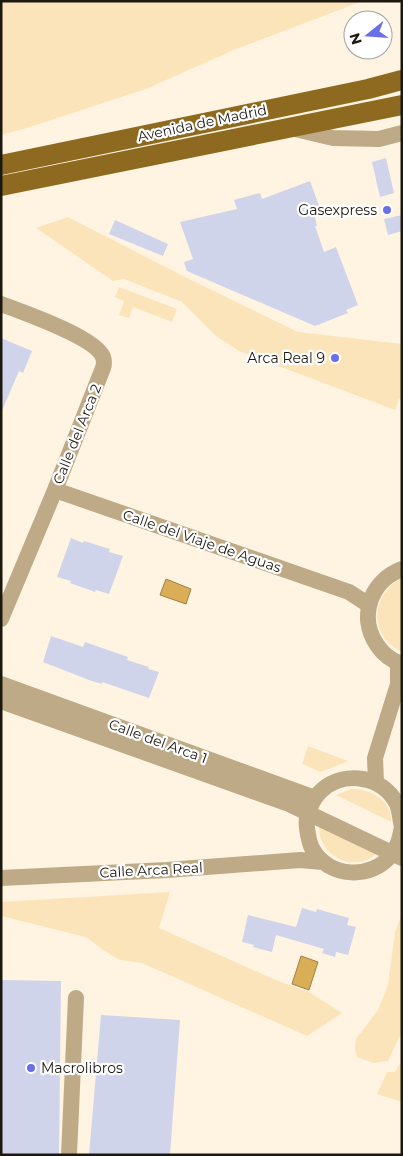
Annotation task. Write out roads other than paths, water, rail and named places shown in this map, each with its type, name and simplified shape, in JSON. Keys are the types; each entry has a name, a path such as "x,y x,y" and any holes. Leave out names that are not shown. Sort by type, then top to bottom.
{"main road":[{"name":"Avenida de Madrid","path":"1,165 368,89 402,80"},
{"name":"Avenida de Madrid","path":"1,186 402,104"}],"street":[{"path":"287,127 333,138 379,139 402,133"},
{"name":"Calle del Arca 2","path":"1,304 40,317 95,346 104,358 104,368 56,490 1,618"},
{"name":"Calle del Viaje de Aguas","path":"56,490 371,598"},
{"path":"369,781 400,672 373,639 367,617 371,598 381,582 390,574 402,569"},
{"name":"Calle del Arca 1","path":"1,684 315,798"},
{"name":"Calle del Arca 1","path":"1,701 201,771 290,804 308,813"},
{"path":"308,813 400,841 397,804 384,789 369,781 351,778 334,782 322,790 315,798 308,813 306,824 312,858"},
{"name":"Calle Arca Real","path":"1,878 167,870 312,858 338,871 356,874 375,869 386,861 400,841"},
{"path":"69,1155 76,998"}],"place":[{"name":"Gasexpress","path":"387,210"},
{"name":"Arca Real 9","path":"335,358"},
{"name":"Macrolibros","path":"31,1068"}]}
